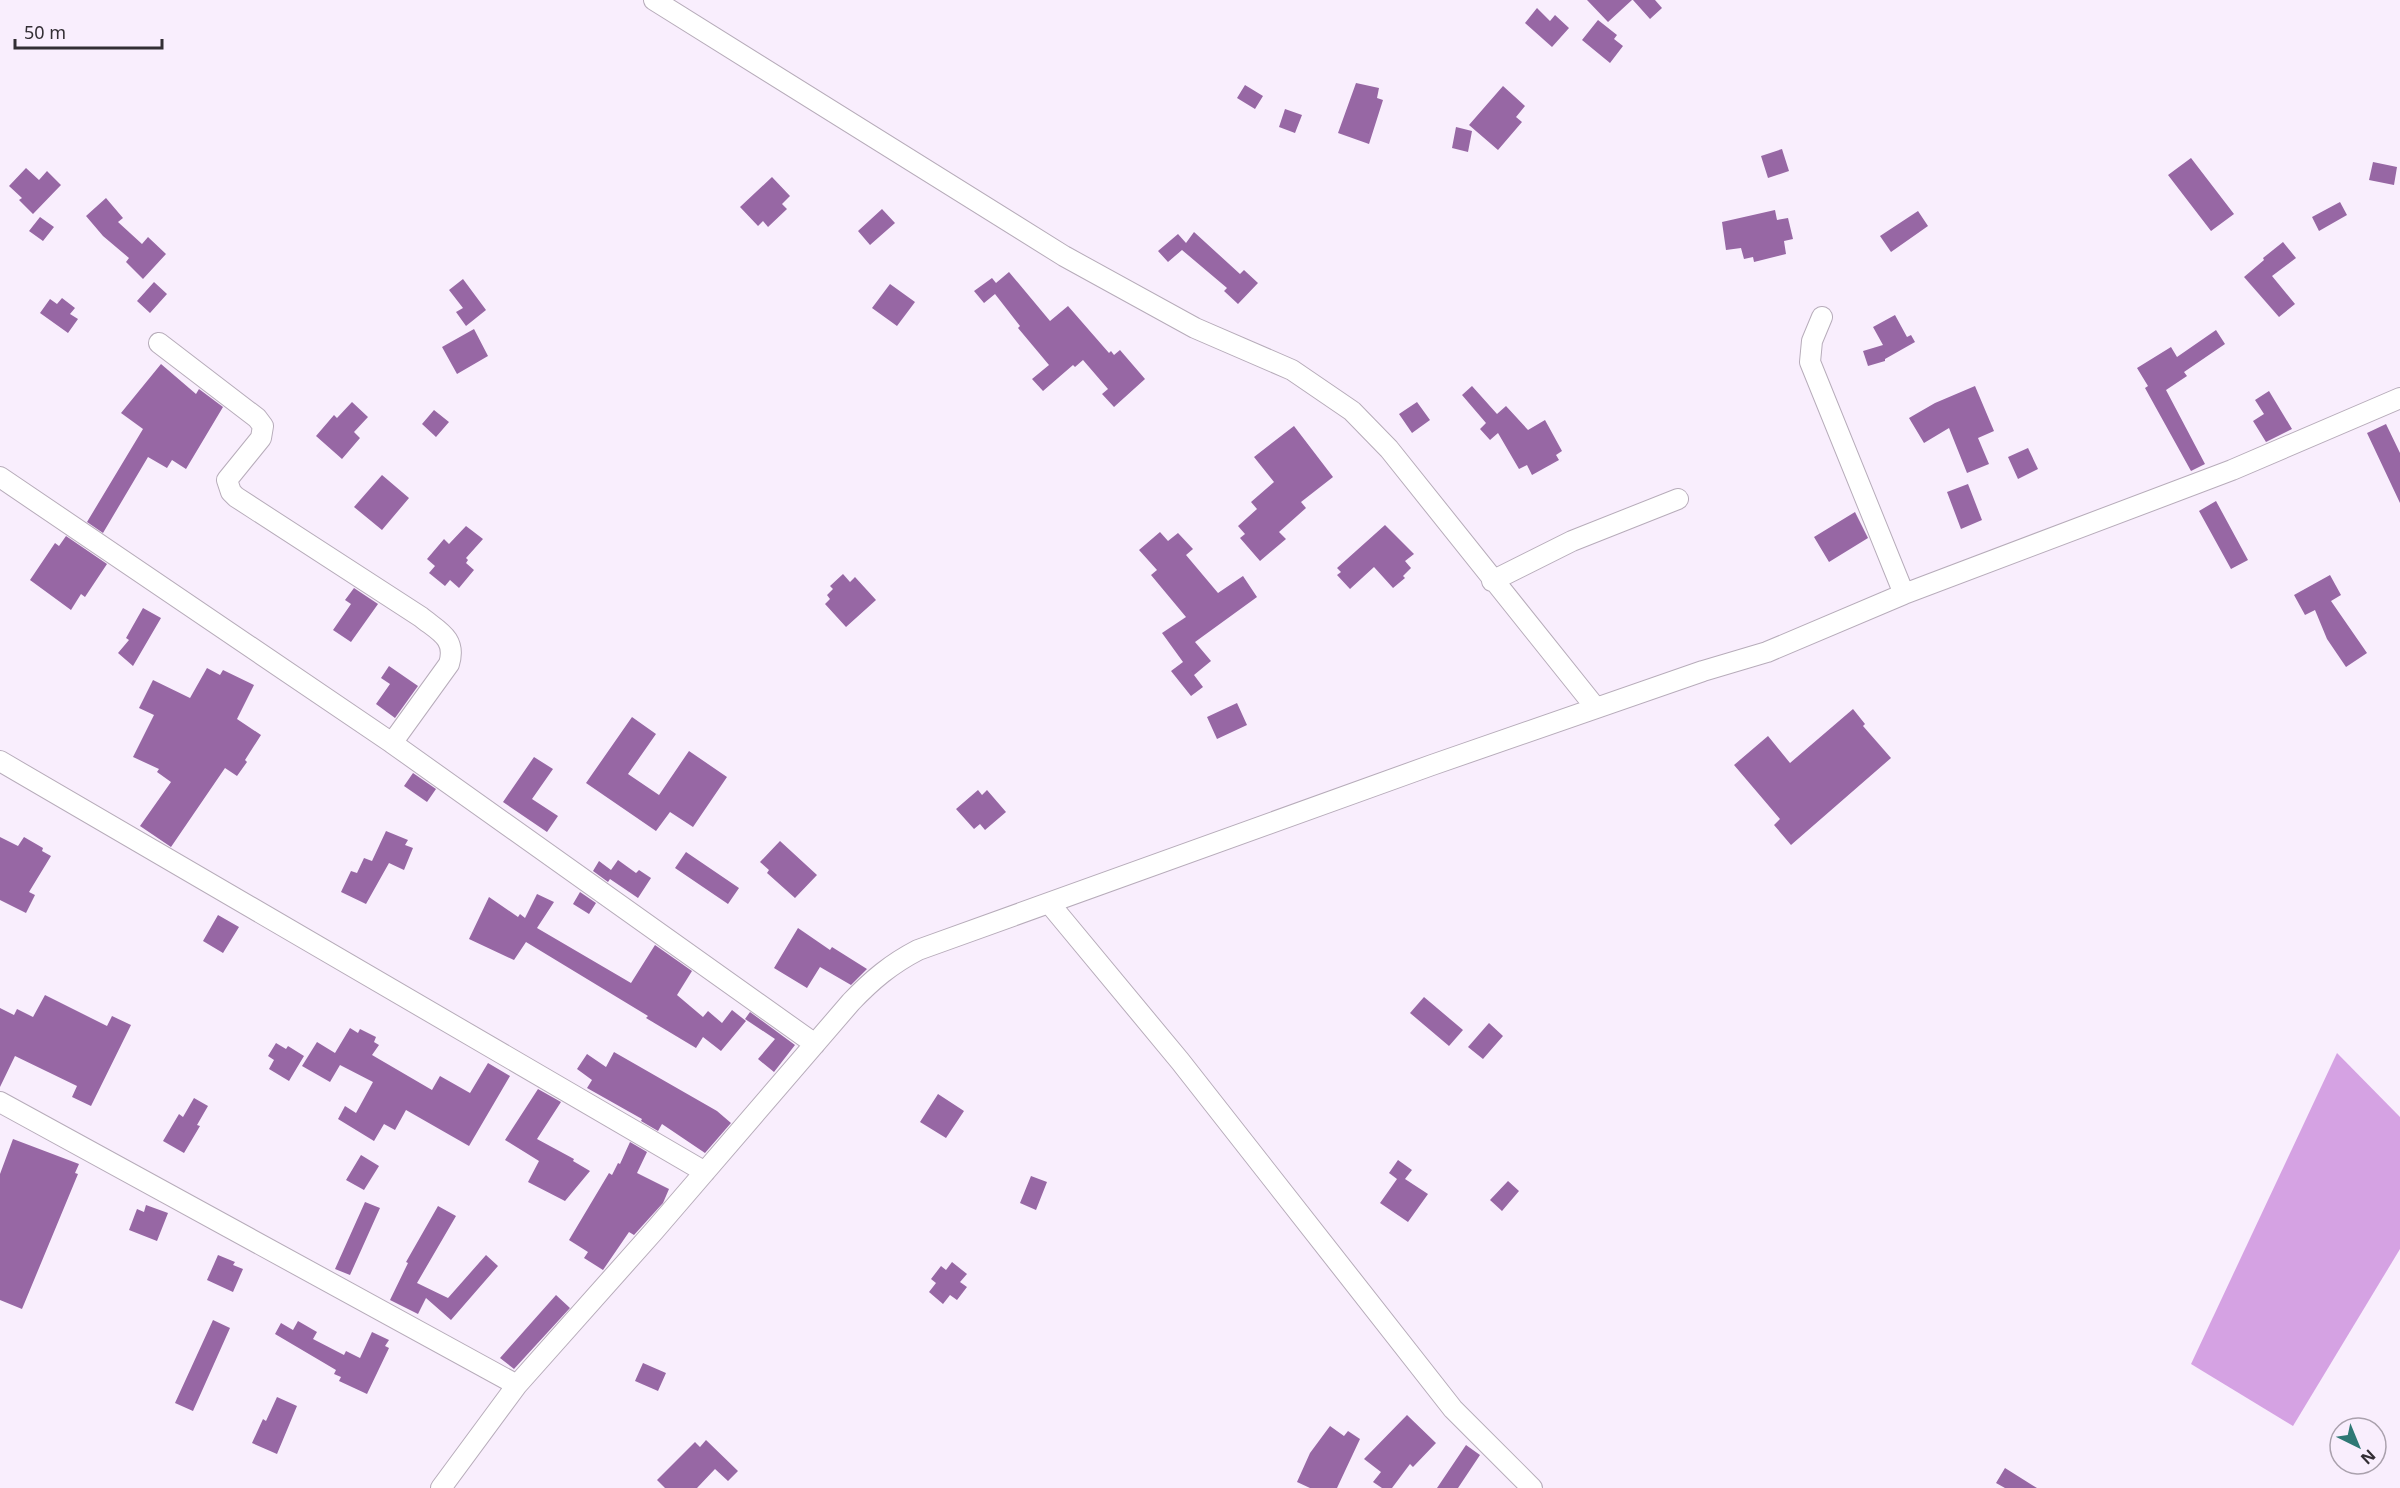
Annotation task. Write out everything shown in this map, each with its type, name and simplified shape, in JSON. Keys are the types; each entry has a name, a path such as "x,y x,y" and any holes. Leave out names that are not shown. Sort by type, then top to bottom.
{"street":[{"path":"654,0 1065,256 1195,328 1292,370 1352,411 1389,449 1492,581 1596,708"},
{"path":"1822,317 1812,341 1810,362 1904,594"},
{"path":"159,343 257,418 263,426 261,438 227,480 228,486 236,497 420,616 449,640 452,654 449,664 392,743"},
{"path":"441,1488 517,1385 873,978 895,962 918,950 1596,708 1703,671 1767,652 1904,594 2232,470 2400,398"},
{"path":"0,477 392,743 815,1044"},
{"path":"1492,581 1572,541 1678,499"},
{"path":"0,761 705,1172"},
{"path":"1049,903 1180,1061 1454,1409 1532,1488"},
{"path":"0,1102 517,1385"}],"shaded area":[{"path":"2337,1053 2400,1117 2400,1249 2293,1426 2191,1364"}],"building":[{"path":"1587,0 1632,0 1608,22"},
{"path":"1633,0 1655,0 1662,8 1650,19"},
{"path":"1537,8 1550,21 1555,15 1569,28 1552,47 1525,23"},
{"path":"1598,20 1617,35 1614,39 1623,46 1610,63 1582,40"},
{"path":"1356,83 1379,88 1377,98 1383,100 1369,144 1338,133"},
{"path":"1245,85 1263,96 1255,109 1237,98"},
{"path":"1503,86 1525,106 1516,117 1522,122 1498,150 1469,125"},
{"path":"1285,109 1302,115 1295,133 1279,127"},
{"path":"1456,127 1472,131 1468,152 1452,148"},
{"path":"1782,149 1789,171 1768,178 1761,156"},
{"path":"2191,158 2234,214 2211,231 2168,175"},
{"path":"2373,162 2397,167 2394,185 2369,180"},
{"path":"26,168 39,180 47,171 61,185 33,214 19,200 22,198 9,186"},
{"path":"772,177 790,196 782,204 787,209 768,227 763,221 758,226 740,207"},
{"path":"106,198 123,218 118,222 142,244 148,237 166,254 143,279 126,262 129,258 103,236 86,216"},
{"path":"2340,202 2347,215 2319,231 2312,217"},
{"path":"882,209 895,223 870,245 858,231"},
{"path":"1775,210 1777,220 1788,218 1793,239 1784,241 1786,254 1754,262 1753,257 1744,259 1741,248 1726,250 1722,222"},
{"path":"1918,211 1928,226 1891,252 1880,236"},
{"path":"40,217 54,227 43,241 29,231"},
{"path":"1194,232 1240,274 1244,270 1258,283 1238,304 1224,291 1227,288 1182,250 1168,262 1158,251 1178,234 1186,243"},
{"path":"2283,242 2296,258 2272,276 2295,304 2279,317 2244,277"},
{"path":"1009,272 1050,321 1068,306 1109,353 1111,351 1114,355 1120,350 1145,379 1114,407 1102,394 1108,389 1083,360 1075,367 1073,365 1043,391 1032,379 1049,365 1018,328 1020,326 995,294 984,303 974,291 992,278 996,283"},
{"path":"463,279 486,310 466,326 456,312 463,308 449,290"},
{"path":"154,282 167,294 150,313 137,301"},
{"path":"890,284 915,302 897,326 872,308"},
{"path":"62,298 75,308 70,314 78,319 68,333 40,313 50,299 57,304"},
{"path":"1895,315 1907,337 1911,335 1915,342 1885,361 1868,366 1863,351 1883,345 1873,327"},
{"path":"474,329 488,356 457,374 442,347"},
{"path":"2216,330 2225,344 2184,372 2187,376 2166,390 2205,464 2191,471 2145,388 2148,386 2137,368 2171,347 2177,357"},
{"path":"161,364 196,394 199,389 223,407 186,469 172,460 167,468 148,457 103,533 87,522 143,429 121,413"},
{"path":"1472,386 1497,414 1506,406 1528,430 1545,420 1562,451 1556,455 1559,460 1532,475 1527,465 1519,469 1498,433 1490,440 1480,429 1486,423 1462,395"},
{"path":"1975,386 1994,431 1978,438 1989,464 1967,473 1949,428 1924,443 1909,418 1935,403"},
{"path":"2269,391 2292,429 2266,442 2253,421 2264,414 2255,400"},
{"path":"352,402 368,417 354,432 360,438 342,459 316,436 334,415 337,418"},
{"path":"1417,402 1430,420 1412,433 1399,414"},
{"path":"434,410 449,422 436,437 422,424"},
{"path":"2386,424 2400,453 2400,503 2367,433"},
{"path":"1294,426 1333,477 1301,502 1306,508 1279,532 1286,539 1260,561 1240,538 1245,534 1238,526 1257,509 1251,502 1274,482 1254,457"},
{"path":"2028,448 2038,469 2018,479 2008,457"},
{"path":"382,475 409,498 382,530 354,507"},
{"path":"1968,484 1982,520 1961,529 1947,492"},
{"path":"2216,501 2248,560 2231,569 2199,511"},
{"path":"1855,512 1868,538 1829,562 1814,537"},
{"path":"1385,525 1414,554 1405,561 1411,568 1403,576 1405,578 1393,588 1374,567 1350,589 1337,575 1341,572 1337,568"},
{"path":"466,526 483,539 466,558 468,560 466,563 474,570 459,588 450,580 445,586 429,573 435,566 427,559 444,539 449,544"},
{"path":"1160,532 1168,541 1178,533 1193,549 1186,555 1218,593 1243,576 1257,597 1195,642 1211,661 1194,675 1203,687 1191,696 1171,671 1183,662 1162,633 1186,617 1151,575 1157,570 1139,550"},
{"path":"66,536 107,564 85,597 81,594 71,610 30,580 55,543 59,546"},
{"path":"843,574 850,582 855,577 876,600 846,627 825,604 830,599 827,595 833,589 830,586"},
{"path":"2330,575 2341,595 2331,601 2367,653 2346,667 2327,639 2315,610 2305,615 2294,595"},
{"path":"354,588 378,604 351,642 333,630 351,604 345,600"},
{"path":"143,608 161,618 133,666 118,653 129,640 126,638"},
{"path":"389,666 418,686 395,718 376,704 390,684 381,678"},
{"path":"207,668 220,675 223,670 254,685 237,719 261,735 237,776 225,768 171,847 140,826 171,782 157,772 159,769 133,757 154,715 139,708 153,680 190,698"},
{"path":"1237,703 1247,725 1217,739 1207,717"},
{"path":"1853,709 1865,724 1863,726 1891,758 1791,845 1774,825 1780,819 1734,765 1768,736 1790,763"},
{"path":"632,717 656,734 628,774 659,795 689,751 727,777 693,827 670,812 656,831 586,783"},
{"path":"534,757 553,769 532,799 558,816 547,832 503,802"},
{"path":"413,773 436,789 427,802 404,786"},
{"path":"978,790 982,795 987,790 1006,812 985,830 980,824 974,829 956,809"},
{"path":"386,831 408,840 405,845 413,848 404,870 389,863 366,904 341,892 351,871 357,873 364,858 372,861"},
{"path":"0,837 18,846 24,837 43,848 42,851 51,856 29,892 35,895 26,913 0,900"},
{"path":"780,841 817,875 795,898 767,873 769,870 760,862"},
{"path":"686,852 739,888 728,904 675,868"},
{"path":"618,860 636,873 639,870 651,878 638,898 610,879 608,882 593,871 599,861 611,870"},
{"path":"580,892 596,903 589,914 573,904"},
{"path":"537,894 554,902 537,928 631,983 655,945 692,971 677,995 703,1017 708,1011 722,1023 732,1010 746,1021 721,1051 703,1037 696,1048 526,942 514,960 469,939 489,897 518,917 520,914 525,918"},
{"path":"218,915 239,927 223,953 203,941"},
{"path":"798,928 830,950 832,947 867,969 851,985 820,967 807,988 774,968"},
{"path":"45,995 107,1026 112,1016 131,1025 91,1106 72,1097 77,1086 15,1056 0,1087 0,1008 14,1015 17,1009 33,1017"},
{"path":"1424,997 1463,1030 1449,1046 1410,1013"},
{"path":"750,1012 795,1045 774,1072 758,1059 775,1039 745,1019"},
{"path":"1489,1023 1503,1036 1483,1059 1468,1047"},
{"path":"350,1028 358,1033 360,1029 376,1037 374,1042 379,1045 372,1055 432,1090 440,1076 470,1093 488,1063 510,1076 469,1146 406,1110 395,1130 384,1124 374,1141 338,1119 345,1106 356,1113 373,1082 340,1065 330,1082 302,1066 317,1042 335,1053"},
{"path":"276,1043 286,1049 288,1046 304,1056 289,1081 269,1069 274,1060 268,1056"},
{"path":"614,1052 717,1111 731,1123 705,1153 662,1124 658,1131 641,1121 642,1119 587,1088 592,1080 577,1069 587,1054 606,1067"},
{"path":"538,1089 561,1102 537,1139 574,1159 573,1161 590,1171 565,1201 528,1182 539,1161 505,1140"},
{"path":"938,1094 964,1111 946,1138 920,1122"},
{"path":"194,1098 208,1106 197,1125 200,1126 184,1153 163,1141 179,1114 183,1117"},
{"path":"13,1139 79,1164 75,1173 78,1174 22,1309 0,1300 0,1174"},
{"path":"630,1142 647,1152 637,1173 669,1189 663,1203 634,1235 629,1232 603,1270 584,1258 588,1252 569,1240 609,1173 612,1175 618,1163 620,1164"},
{"path":"361,1155 379,1166 364,1190 346,1180"},
{"path":"1398,1160 1412,1170 1405,1179 1428,1194 1408,1222 1380,1203 1397,1179 1389,1173"},
{"path":"1031,1176 1047,1182 1036,1210 1020,1203"},
{"path":"1508,1181 1519,1191 1502,1211 1490,1200"},
{"path":"365,1202 380,1208 350,1275 335,1269"},
{"path":"146,1205 168,1213 157,1241 129,1230 137,1209 144,1212"},
{"path":"438,1206 456,1216 417,1283 448,1298 486,1255 498,1266 451,1320 426,1298 418,1314 390,1300 408,1263 406,1262"},
{"path":"218,1255 235,1262 233,1265 243,1269 233,1292 207,1280"},
{"path":"952,1262 967,1274 960,1282 967,1287 957,1300 950,1295 943,1304 929,1292 936,1283 931,1279 941,1266 946,1270"},
{"path":"556,1295 570,1308 514,1369 500,1358"},
{"path":"213,1320 230,1328 193,1411 175,1403"},
{"path":"298,1321 317,1332 313,1339 344,1355 346,1351 360,1358 372,1332 389,1340 385,1346 389,1348 367,1394 339,1381 341,1377 334,1374 336,1370 275,1334 281,1323 293,1330"},
{"path":"643,1363 666,1373 658,1391 635,1381"},
{"path":"277,1397 297,1406 277,1454 252,1443"},
{"path":"1407,1415 1436,1443 1413,1467 1410,1464 1392,1488 1382,1488 1373,1482 1381,1472 1364,1459"},
{"path":"1330,1426 1344,1436 1348,1431 1360,1439 1337,1488 1310,1488 1297,1482 1310,1453"},
{"path":"706,1440 738,1471 728,1481 715,1469 697,1488 665,1488 657,1480 695,1442 700,1447"},
{"path":"1466,1445 1480,1455 1458,1488 1437,1488"},
{"path":"2005,1468 2037,1488 2005,1488 1996,1483"}]}
